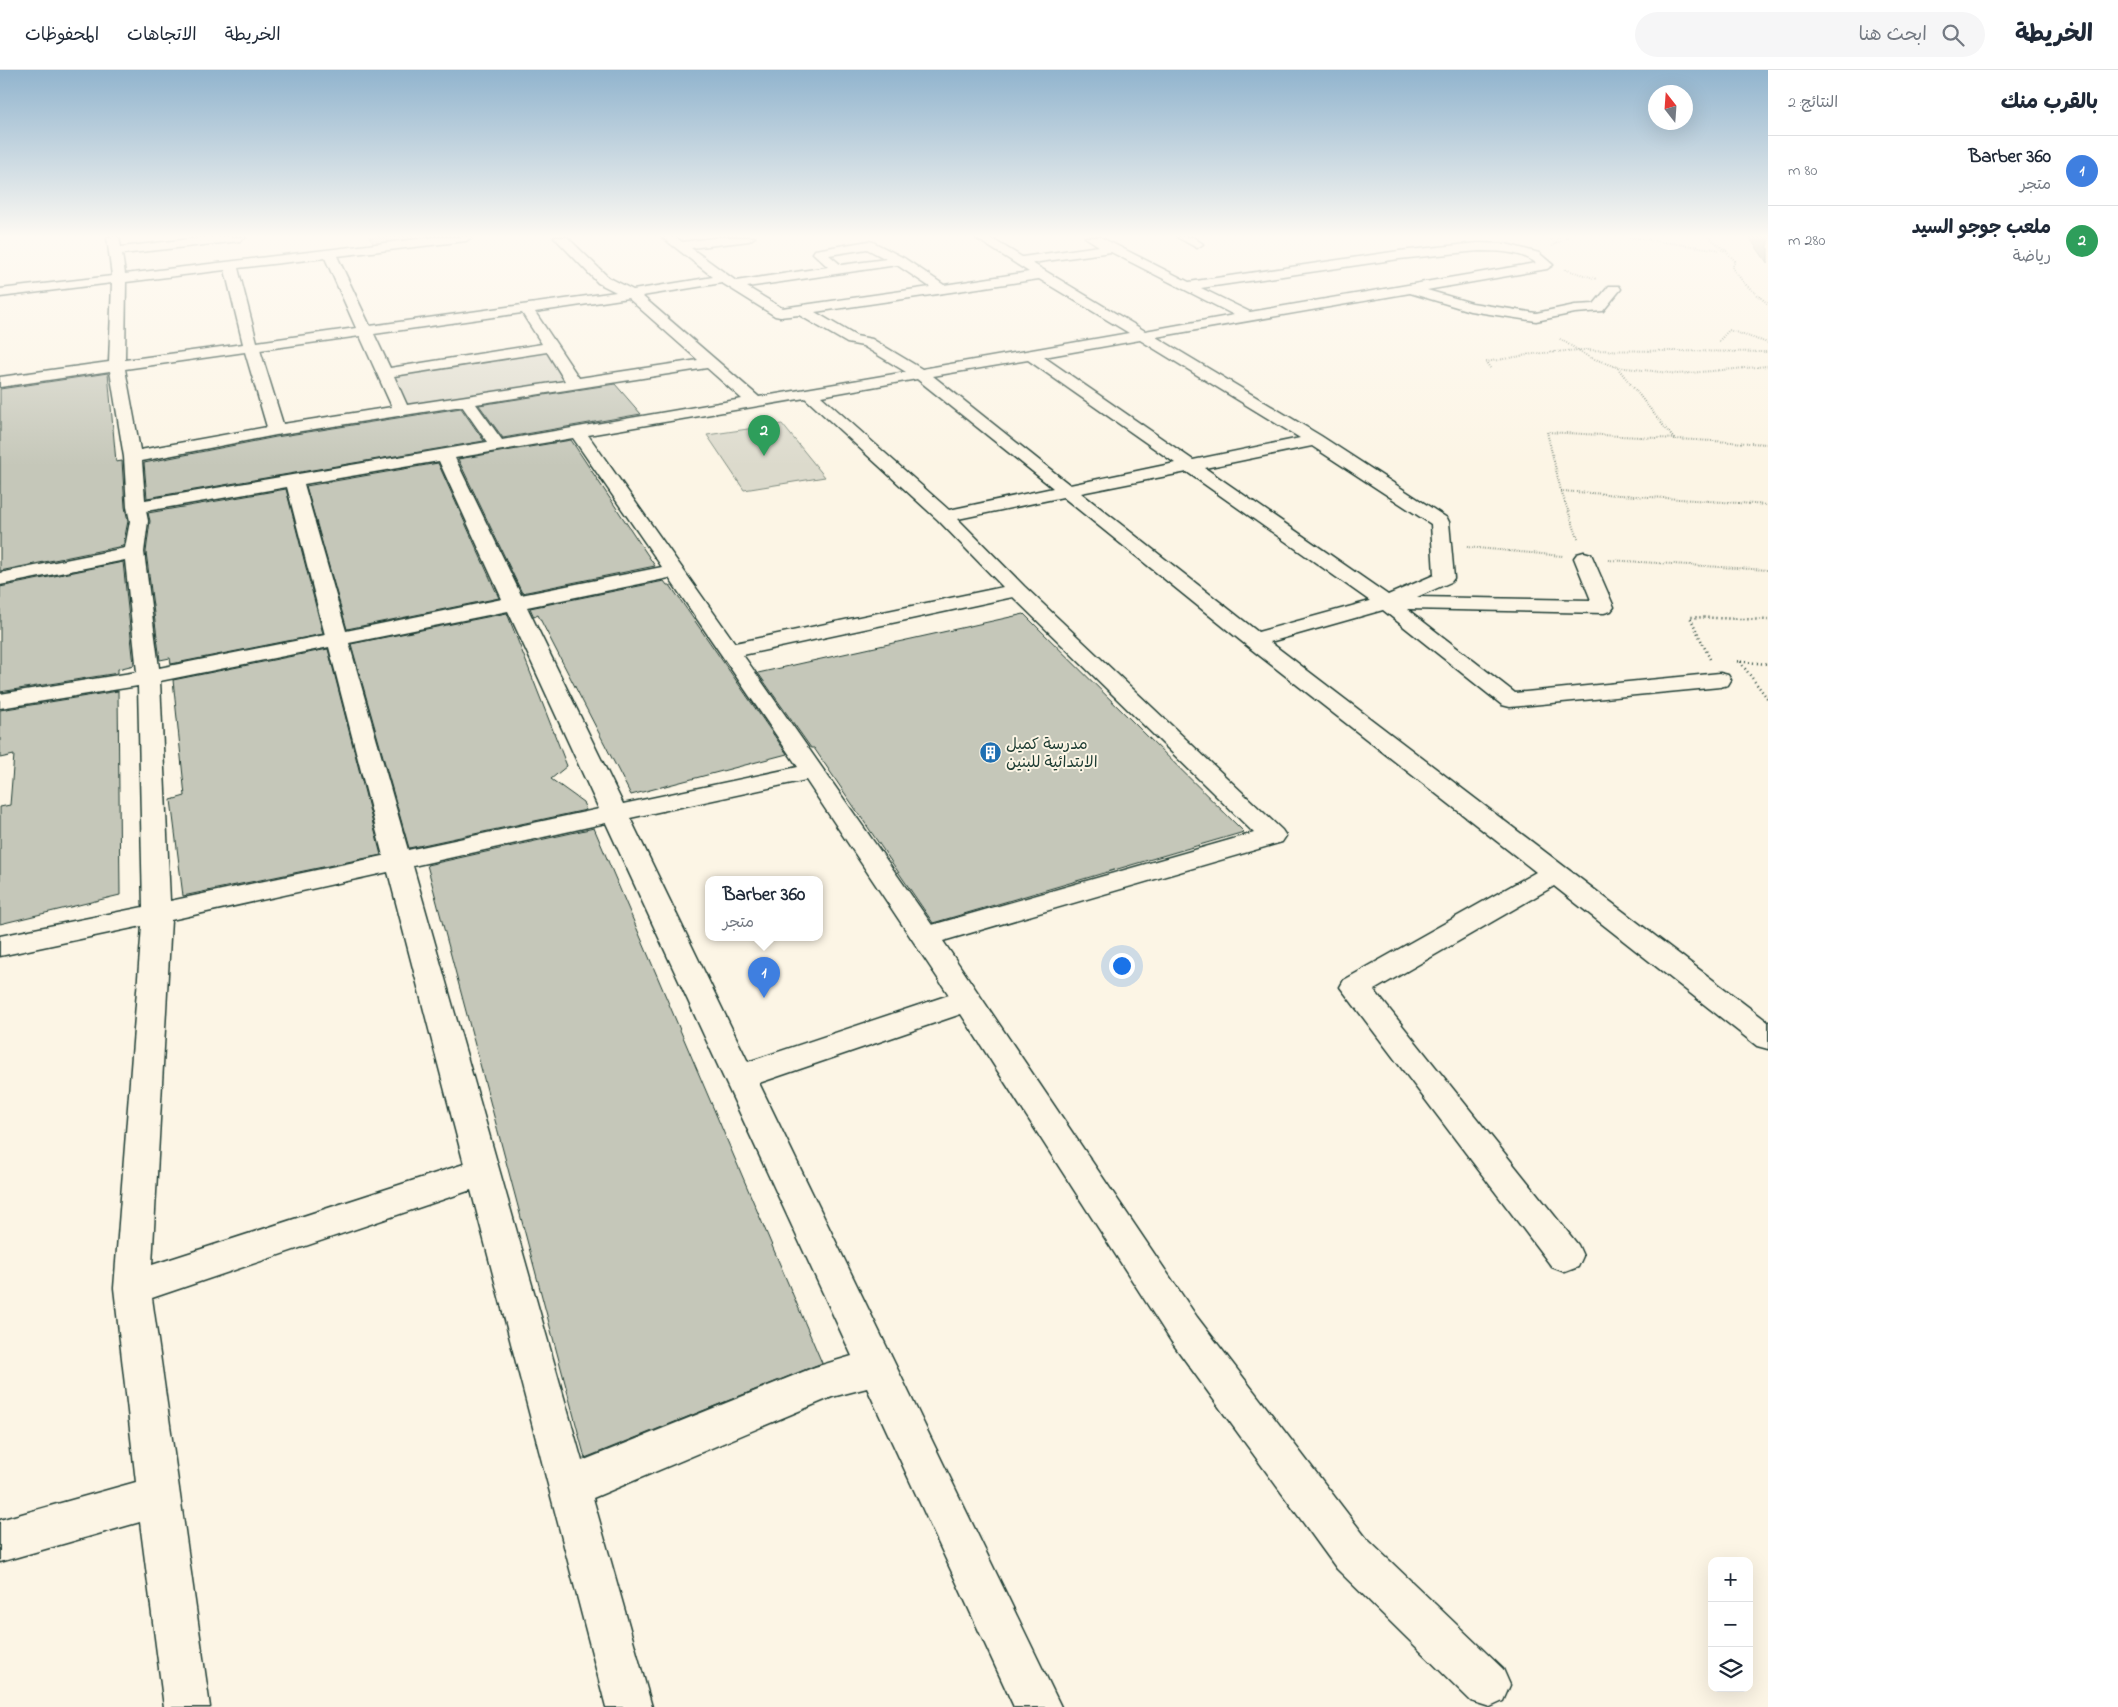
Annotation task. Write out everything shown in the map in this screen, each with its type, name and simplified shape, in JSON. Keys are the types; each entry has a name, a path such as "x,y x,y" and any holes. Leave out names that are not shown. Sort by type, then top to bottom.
{"street":[{"path":"117,313 117,366 133,457 136,507 139,521 134,552 149,677 157,914 132,1288 187,1707"},
{"path":"243,313 276,430"},
{"path":"358,313 402,411"},
{"path":"0,382 487,313"},
{"path":"529,313 574,384"},
{"path":"653,313 754,401"},
{"path":"807,313 852,340 867,342 920,374 1254,640 1768,1038"},
{"path":"1107,313 1315,440 1440,522 1444,578 1386,603 1254,640"},
{"path":"1241,313 1248,317"},
{"path":"136,507 1270,313"},
{"path":"1514,313 1536,317 1553,313"},
{"path":"385,373 551,347"},
{"path":"1030,354 1386,603 1510,700 1725,670"},
{"path":"133,457 276,430 710,363"},
{"path":"807,392 945,516 1017,590 1273,836 925,937"},
{"path":"466,401 496,445"},
{"path":"577,432 813,771 968,1000 1184,1329 1352,1554 1488,1686"},
{"path":"945,516 1315,440"},
{"path":"444,454 1038,1707"},
{"path":"294,480 629,1707"},
{"path":"0,579 134,552"},
{"path":"1386,603 1604,607 1584,558"},
{"path":"0,701 149,677 673,570"},
{"path":"730,652 1017,590"},
{"path":"0,946 157,914 614,812 813,771"},
{"path":"1556,873 1356,987 1565,1256"},
{"path":"739,1077 968,1000"},
{"path":"132,1288 483,1172"},
{"path":"569,1488 829,1380 877,1368"},
{"path":"0,1541 158,1496"}],"path":[{"path":"1718,341 1729,330 1768,343"},
{"path":"1560,339 1578,350 1616,367 1678,374 1768,366"},
{"path":"1490,368 1486,362 1533,354 1578,350 1768,352"},
{"path":"1616,367 1674,439"},
{"path":"1584,558 1561,491 1547,432 1768,444"},
{"path":"1561,491 1768,505"},
{"path":"1710,658 1690,617 1768,620"},
{"path":"1740,661 1768,699"},
{"path":"1725,670 1740,661 1768,664"}],"shaded area":[{"path":"551,347 575,384 402,411 385,373"},
{"path":"782,424 825,477 744,490 707,435"}],"building":[{"path":"108,373 116,462 122,461 125,507 128,521 123,546 0,571 0,389"},
{"path":"615,384 641,414 503,438 479,405"},
{"path":"461,408 484,441 147,498 144,463 276,437"},
{"path":"571,440 655,566 522,593 458,459"},
{"path":"438,463 499,598 347,629 306,486"},
{"path":"286,489 323,634 171,664 170,658 160,660 146,552 150,521 148,513"},
{"path":"123,562 134,665 118,669 118,673 0,692 0,587"},
{"path":"664,581 667,585 670,585 787,754 631,795 538,615 534,617 530,608"},
{"path":"507,613 567,766 551,779 583,802 586,810 409,848 351,644"},
{"name":"مدرسة كميل الابتدائية للبنين","path":"1024,614 1244,832 933,923 814,748 811,748 758,673"},
{"path":"328,649 381,855 183,896 171,800 185,796 173,680"},
{"path":"118,691 120,895 0,924 0,807 10,805 14,755 0,758 0,710"},
{"path":"594,828 822,1363 585,1458 427,865"}],"place":[{"name":"ملعب جوجو السيد","path":"764,456"},
{"name":"مدرسة كميل الابتدائية للبنين","path":"990,752"},
{"name":"Barber 360","path":"764,998"}]}
